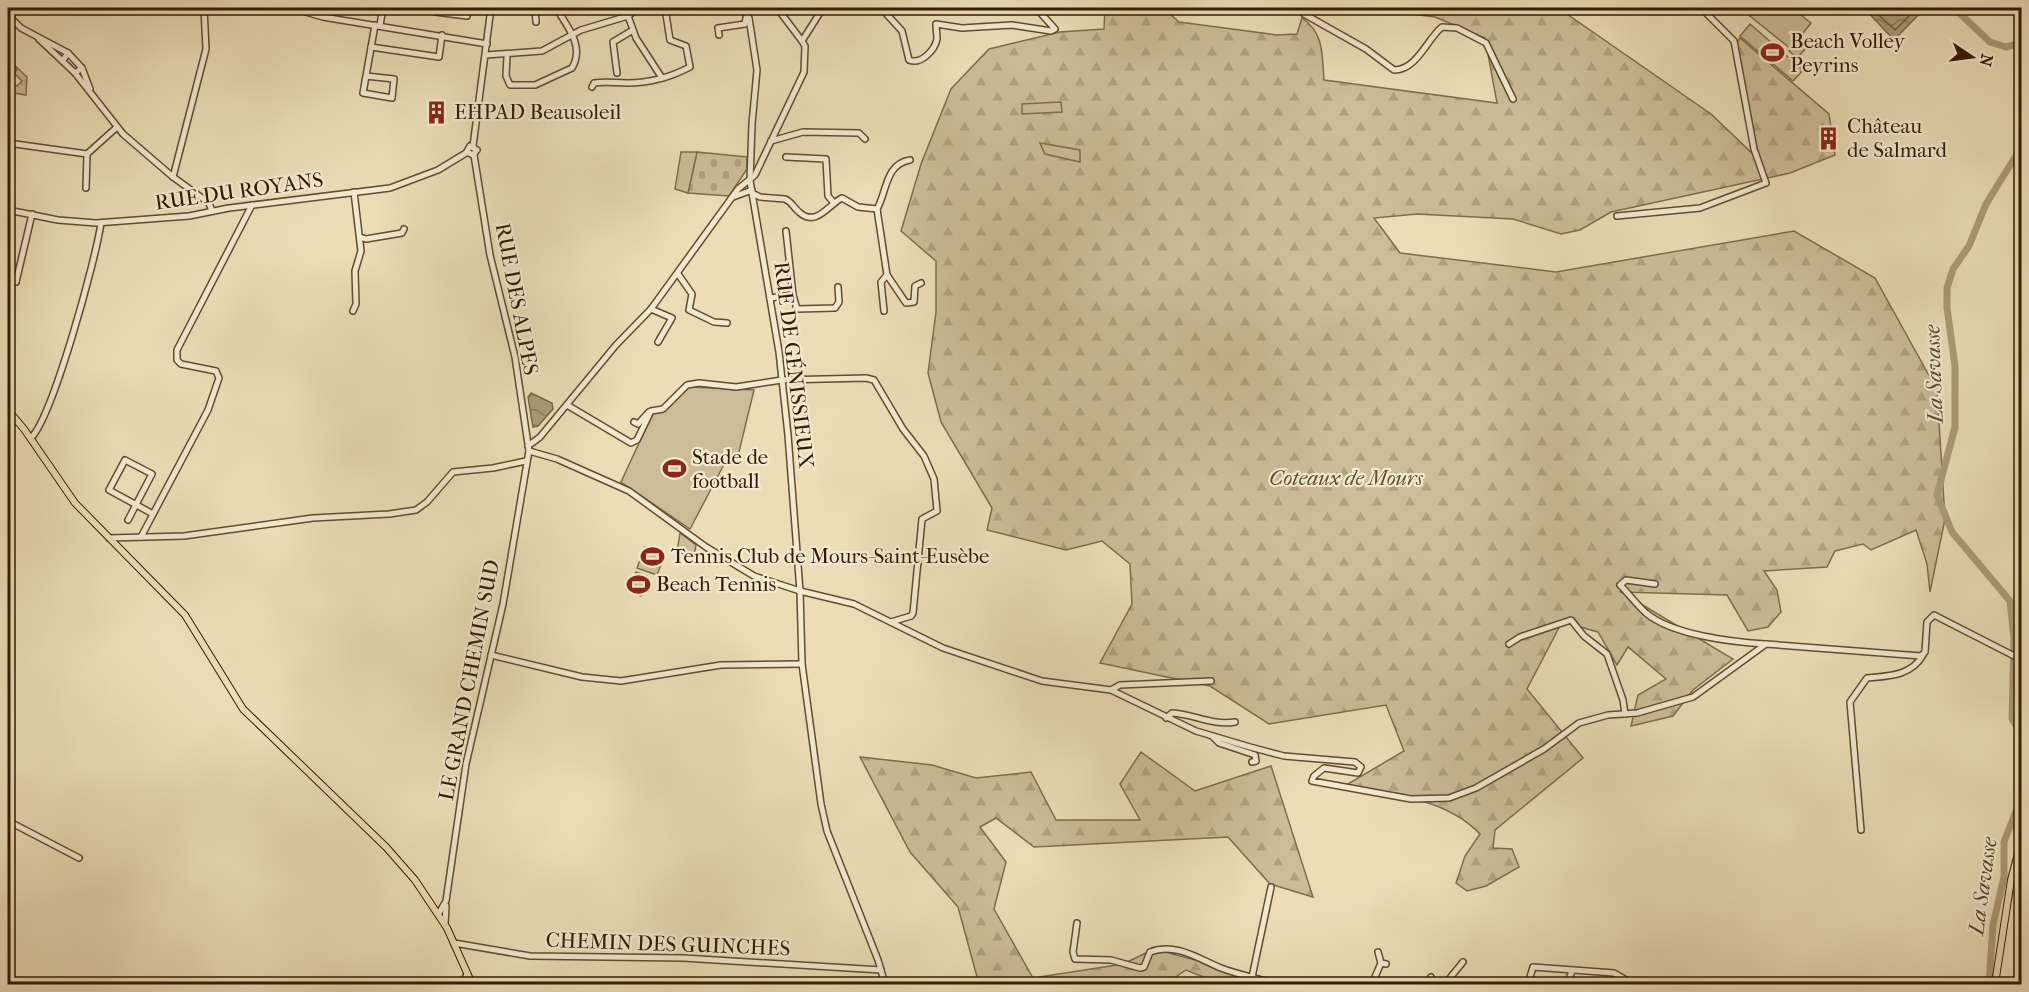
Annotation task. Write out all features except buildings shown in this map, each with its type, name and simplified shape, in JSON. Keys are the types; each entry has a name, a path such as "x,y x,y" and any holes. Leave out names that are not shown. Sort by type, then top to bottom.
{"main road":[{"path":"8,410 31,438 69,496 185,615 243,709 386,847 439,913 472,984"},
{"path":"1995,984 2022,838"}],"street":[{"path":"173,177 206,49 204,8"},
{"path":"291,8 323,16 487,44"},
{"path":"366,76 394,79 392,98 363,93 371,47 382,8"},
{"path":"432,8 435,12 467,16"},
{"path":"473,146 491,8"},
{"path":"535,8 536,22"},
{"path":"507,56 507,82 510,85 535,85 572,68 576,55 574,34 556,8"},
{"path":"486,55 507,56 542,51 595,25 628,16 639,8"},
{"path":"592,87 594,83 609,81 628,83 662,78 691,66 686,46 670,40 665,8"},
{"path":"777,8 805,46 804,72 750,181 738,189 651,309 616,345 540,437 528,446 629,491 725,559 754,576 800,591 854,604 943,648 1035,680 1071,687 1111,690 1166,718 1212,736 1284,756 1355,762 1361,767 1358,773 1324,768 1314,776 1313,782 1321,781 1411,799 1443,800 1476,788 1551,744 1588,719 1643,712 1693,697 1766,644"},
{"path":"802,41 823,8"},
{"path":"881,8 902,32 909,60 914,62 921,60 934,46 937,37 936,24 962,28 1012,25 1051,31 1055,29 1036,8"},
{"path":"1300,8 1304,14 1366,49 1394,70 1407,65 1429,45 1442,27 1464,31 1486,43 1513,99"},
{"path":"1701,8 1734,41 1754,149 1766,183 1771,189"},
{"path":"719,35 718,28 746,23 744,9"},
{"name":"RUE DE GÉNISSIEUX","path":"744,9 749,18 757,80 752,124 750,181 782,380 800,591 802,664 823,815 850,895 885,984"},
{"path":"8,15 21,28 68,53 82,68 92,93"},
{"path":"628,16 633,30 662,78"},
{"path":"617,73 614,42 633,30"},
{"path":"371,47 439,57 442,35"},
{"path":"39,39 75,73 117,127 173,177 209,203 212,211"},
{"path":"63,60 68,53"},
{"path":"75,73 82,68"},
{"path":"86,188 87,154 117,127"},
{"path":"771,141 803,132 859,133 865,139"},
{"path":"8,143 87,154"},
{"name":"RUE DU ROYANS","path":"8,210 58,220 101,223 164,219 252,205 390,188 438,170 467,152 468,147 473,146"},
{"name":"RUE DES ALPES","path":"473,146 477,150 474,154 490,255 515,357 528,446"},
{"path":"467,152 474,154"},
{"path":"786,157 826,159 828,196 834,203"},
{"path":"910,160 895,168 889,177 877,209 887,275 906,303 914,302 915,286 921,283"},
{"path":"1617,216 1700,208 1766,183"},
{"path":"732,198 752,191 766,198 785,199 801,214 812,217 825,213 834,203 845,197 858,207 877,209"},
{"path":"353,311 356,304 355,271 361,251 354,192"},
{"path":"754,207 766,198"},
{"path":"141,537 208,410 219,378 216,371 181,364 177,360 177,350 252,205"},
{"path":"16,282 32,214"},
{"path":"31,438 38,430 58,379 101,223"},
{"path":"360,237 375,238 402,233 404,229"},
{"path":"786,231 793,295 797,309 835,308 839,302 838,287"},
{"path":"678,274 692,294 689,310 714,322 727,323"},
{"path":"884,311 881,282 887,275"},
{"path":"770,298 793,295"},
{"path":"651,309 672,318 658,342"},
{"path":"634,422 638,424 651,411 663,409 687,385 699,383 736,387 782,380 866,378 874,380 927,462 934,479 938,508 922,519 913,613 911,616 891,622"},
{"path":"567,405 631,443 637,440 651,411"},
{"name":"LE GRAND CHEMIN SUD","path":"439,913 446,901 466,764 503,604 528,446"},
{"path":"128,520 136,505 152,474 125,460 109,490 136,505 153,514"},
{"path":"110,538 184,536 313,518 389,514 416,510 427,502 453,472 526,463"},
{"path":"1655,584 1626,580 1620,585 1648,615 1679,629 1724,641 1923,656"},
{"path":"1861,830 1850,702 1867,678 1897,676 1918,665 1923,656 1927,622 1934,615 2019,659"},
{"path":"1509,644 1520,637 1551,629 1571,620 1580,633 1607,654 1623,700 1625,714"},
{"path":"491,655 582,677 621,681 721,665 802,664"},
{"path":"1111,690 1120,685 1211,681"},
{"path":"1166,718 1172,713 1220,724 1234,722"},
{"path":"1212,736 1218,743 1255,755 1256,760 1252,762"},
{"path":"8,821 79,858"},
{"path":"1252,977 1271,886"},
{"path":"445,924 446,901"},
{"path":"1077,923 1073,952 1075,959 1111,960 1144,968 1150,952 1155,950 1186,951 1220,967 1276,984"},
{"name":"CHEMIN DES GUINCHES","path":"454,943 530,956 682,958 881,970"},
{"path":"1372,984 1383,963 1378,952"},
{"path":"1445,984 1463,962"},
{"path":"1528,984 1533,967 1614,973 1633,984"},
{"path":"1567,984 1572,971"},
{"path":"462,984 468,974"},
{"path":"1431,977 1434,984"}],"green space":[{"name":"Coteaux de Mours","path":"1105,8 1163,8 1179,22 1277,35 1297,34 1302,18 1318,37 1324,80 1497,103 1485,38 1435,17 1412,14 1412,8 1552,8 1561,10 1711,114 1753,154 1758,152 1735,47 1740,38 1829,114 1835,155 1790,173 1611,212 1580,230 1561,234 1513,219 1417,214 1374,218 1400,253 1556,272 1794,231 1875,278 1937,390 1945,519 1930,592 1927,564 1916,530 1871,550 1863,544 1835,551 1827,567 1764,571 1777,590 1781,612 1768,627 1748,631 1727,595 1621,592 1733,659 1693,690 1673,716 1631,726 1638,695 1666,679 1628,647 1617,665 1598,632 1562,622 1527,689 1583,758 1495,830 1493,848 1512,849 1519,867 1486,886 1467,891 1456,883 1465,856 1480,834 1466,822 1450,812 1416,799 1341,788 1404,751 1386,705 1269,724 1210,686 1100,663 1132,604 1130,564 1102,541 1066,550 987,530 992,508 941,422 928,373 936,312 936,261 901,231 921,164 951,89 989,49 1060,32 1104,29"},
{"path":"1750,8 1792,8 1811,23 1796,42 1801,38 1809,45 1797,58 1789,51 1791,49 1746,13"},
{"name":"Beach Volley Peyrins","path":"1750,24 1803,70 1793,81 1740,36"},
{"path":"8,59 27,77 26,95 8,92 8,78 17,86 22,81 14,73 17,70"},
{"path":"1061,102 1062,112 1022,114 1022,104"},
{"path":"1040,143 1080,150 1080,162 1045,154"},
{"path":"681,152 697,152 688,193 675,189"},
{"path":"697,152 747,157 747,169 729,196 688,193"},
{"name":"Stade de football","path":"690,387 754,390 738,456 729,455 690,529 621,482 652,415"},
{"path":"680,533 696,545 694,557 677,552"},
{"path":"645,547 665,554 657,575 637,568"},
{"name":"Beach Tennis","path":"636,572 647,576 641,596 630,592"},
{"path":"1141,752 1195,791 1271,766 1313,897 1270,884 1228,837 1034,847 996,818 980,827 1006,862 994,909 1033,978 1123,964 1154,949 1225,968 1254,984 1221,984 1186,970 1165,984 979,984 958,907 910,852 860,757 932,765 976,778 1031,772 1056,820 1140,820 1120,784"}],"water":[{"path":"1864,8 1925,8 1894,40"},
{"path":"531,393 552,403 553,409 538,426 533,427 528,397"}],"waterway":[{"name":"La Savasse","path":"1954,8 1990,42 2006,47 2022,43"},
{"name":"La Savasse","path":"2015,44 2022,39"},
{"name":"La Savasse","path":"2022,146 1986,204 1969,246 1953,269 1947,288 1947,308 1955,366 1955,427 1937,495 1952,532 2010,601 2014,639 2012,719 2022,735"},
{"name":"La Savasse","path":"1989,984 1993,925 2004,877 2004,842 2022,796"}],"place":[{"name":"Beach Volley Peyrins","path":"1772,53"},
{"name":"EHPAD Beausoleil","path":"436,112"},
{"name":"Château de Salmard","path":"1829,138"},
{"name":"Stade de football","path":"674,469"},
{"name":"Tennis Club de Mours-Saint-Eusèbe","path":"653,556"},
{"name":"Beach Tennis","path":"638,584"}]}
